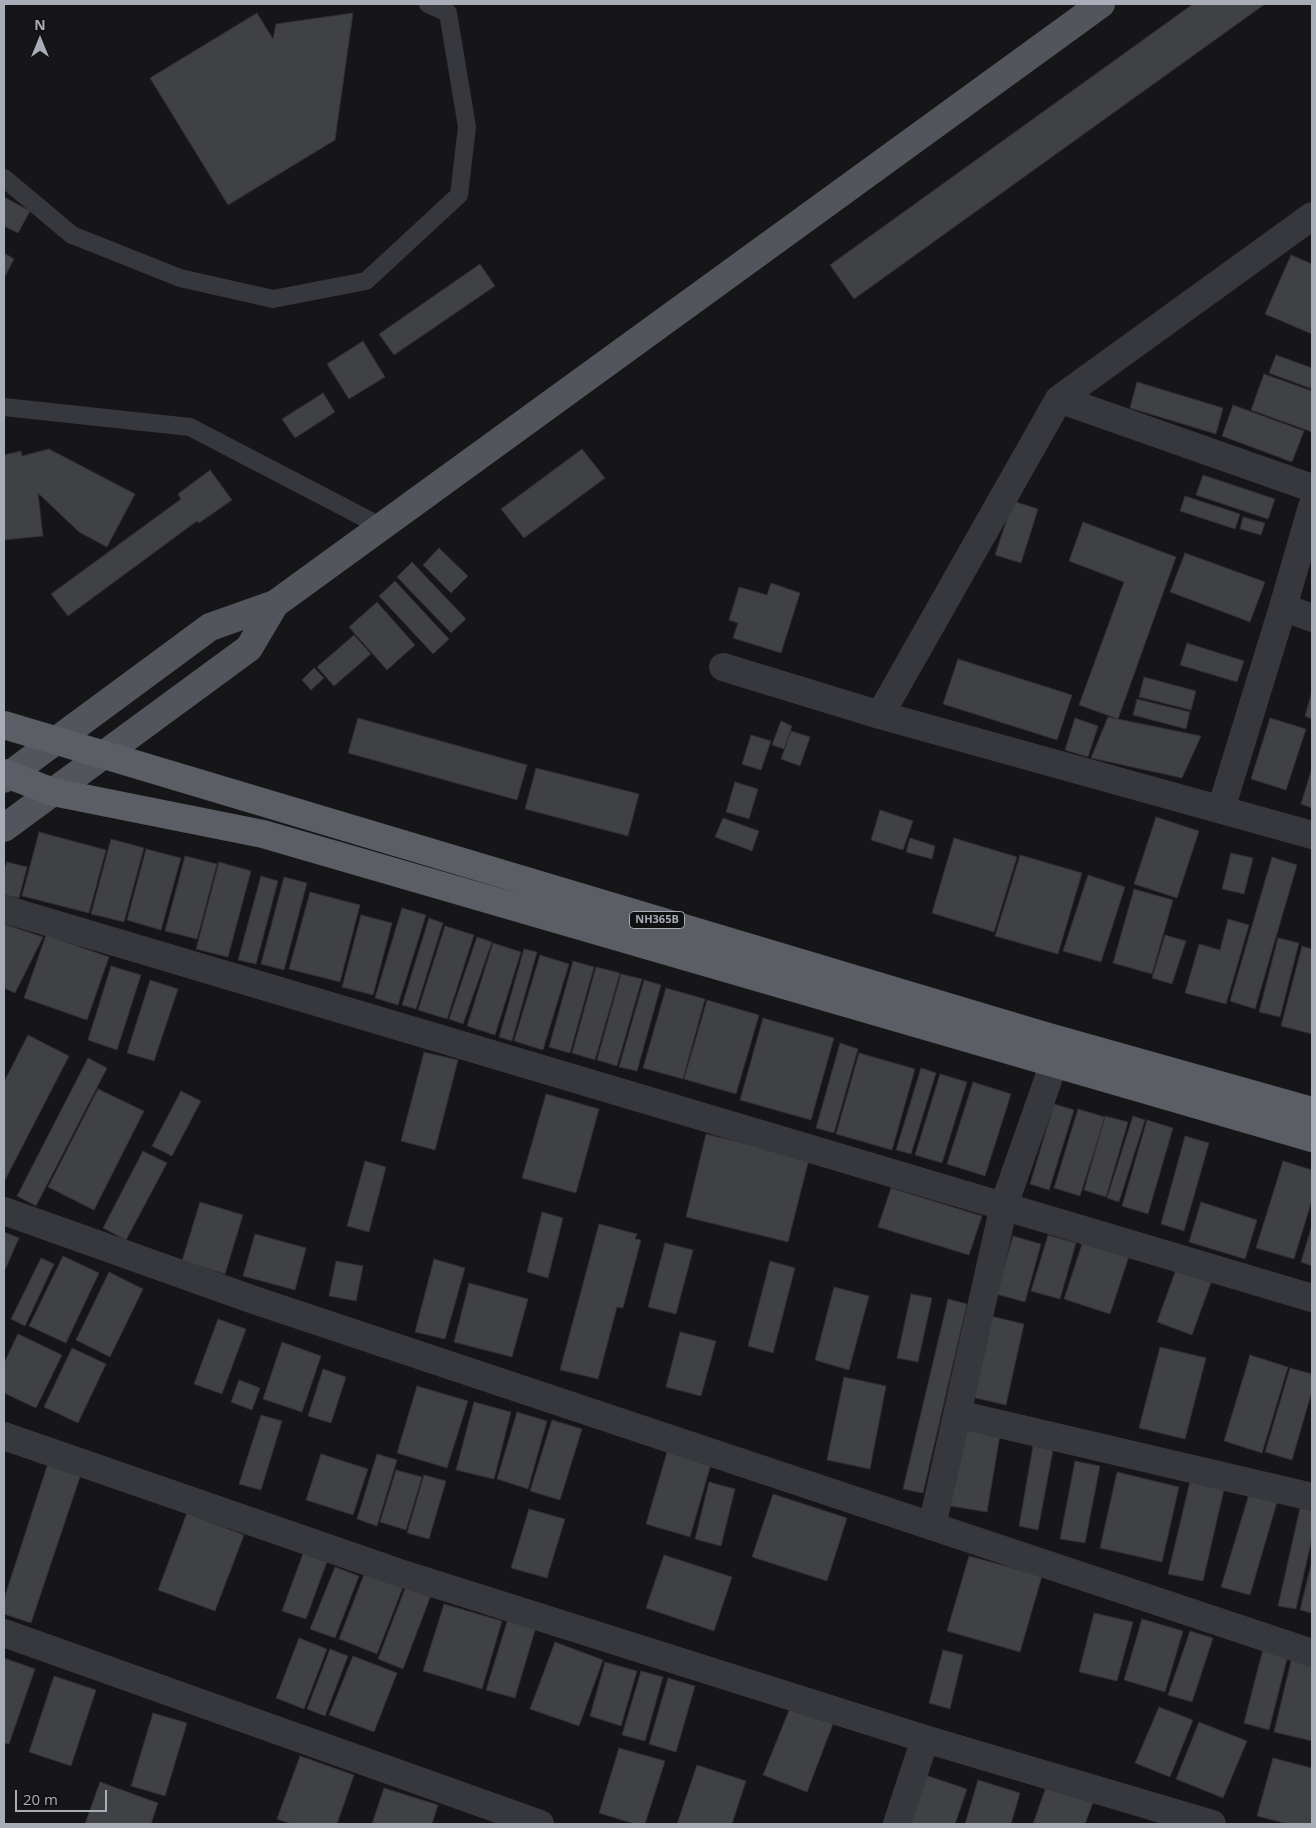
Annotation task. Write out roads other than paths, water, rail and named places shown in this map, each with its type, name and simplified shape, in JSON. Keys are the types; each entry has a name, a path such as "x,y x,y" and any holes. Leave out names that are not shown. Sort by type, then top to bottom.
{"highway":[{"name":"NH365B","path":"4,725 1044,1036 1312,1111"},
{"name":"NH365B","path":"5,775 53,792 263,834 1312,1138"}],"main road":[{"path":"5,775 210,627 275,604 1101,4"},
{"path":"4,828 249,648 275,604"}],"street":[{"path":"880,715 1059,399 1312,216"},
{"path":"1059,399 1312,488"},
{"path":"1222,809 1312,507"},
{"path":"1283,607 1312,618"},
{"path":"723,666 880,715 1312,835"},
{"path":"4,909 1312,1298"},
{"path":"932,1526 1004,1205 1054,1064"},
{"path":"4,1211 254,1300 1312,1653"},
{"path":"957,1414 1312,1497"},
{"path":"4,1436 397,1572 925,1739 1212,1824"},
{"path":"4,1633 540,1824"},
{"path":"897,1824 925,1739"}],"lane":[{"path":"4,178 72,235 180,278 273,299 366,281 459,195 466,126 464,108 448,13 428,4"},
{"path":"4,407 190,427 382,527"}]}
